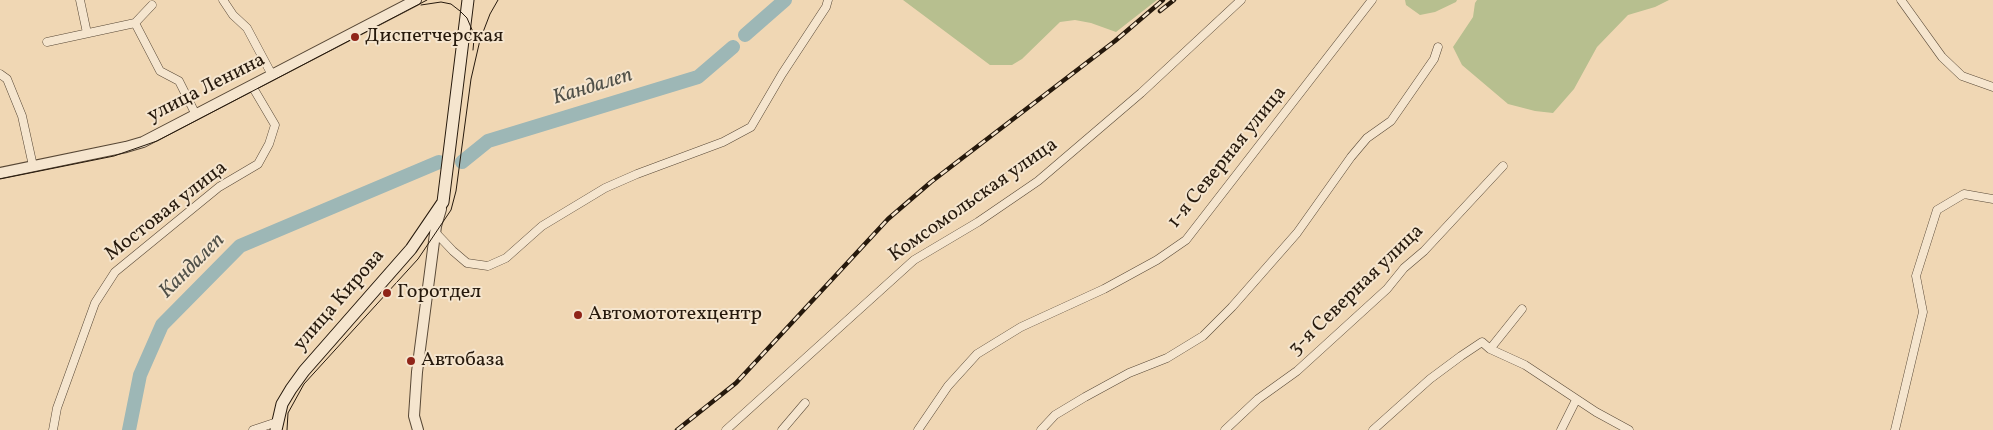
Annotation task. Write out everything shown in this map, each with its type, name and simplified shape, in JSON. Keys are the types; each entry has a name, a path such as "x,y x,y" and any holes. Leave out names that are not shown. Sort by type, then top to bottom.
{"main road":[{"name":"улица Кирова","path":"276,426 282,404 304,371 411,249 443,202 468,0"}],"street":[{"path":"80,0 87,33"},
{"path":"223,0 233,15 247,28 272,75"},
{"name":"улица Ленина","path":"2,171 126,147 142,142 416,0"},
{"path":"435,232 467,263 488,266 506,258 542,226 605,188 723,142 751,127 828,0"},
{"name":"Комсомольская улица","path":"726,430 914,260 978,222 1038,181 1140,93 1241,0"},
{"name":"1-я Северная улица","path":"918,430 948,386 978,354 1020,327 1104,289 1150,264 1186,240 1372,0"},
{"path":"1901,0 1942,57 1962,76 1993,88"},
{"path":"47,42 135,23 152,5"},
{"path":"135,23 160,71 179,81 196,115"},
{"path":"1041,430 1056,415 1085,396 1128,373 1167,358 1203,336 1232,307 1297,233 1351,157 1367,138 1391,121 1434,59 1438,47"},
{"path":"0,74 7,79 22,116 33,166"},
{"name":"Мостовая улица","path":"53,430 57,408 95,303 115,272 219,187 258,164 269,144 275,125 252,86"},
{"name":"3-я Северная улица","path":"1224,430 1258,399 1297,371 1387,289 1404,268 1424,251 1503,166"},
{"path":"1895,430 1923,312 1916,276 1937,210 1964,194 1993,199"},
{"name":"улица Кирова","path":"418,430 414,416 417,372 435,232 443,202"},
{"path":"1490,349 1522,309"},
{"path":"1373,430 1430,379 1482,342 1490,349 1525,365 1576,400 1629,430"},
{"path":"1561,430 1576,400"},
{"path":"782,430 806,403"},
{"path":"253,430 276,426"}],"green space":[{"path":"903,0 1157,0 1116,32 1091,23 1075,20 1060,22 1022,59 1012,65 990,65"},
{"path":"1405,0 1457,0 1435,12 1420,15 1406,5"},
{"path":"1477,0 1669,0 1655,7 1628,15 1597,47 1574,89 1553,113 1535,111 1508,104 1462,65 1453,47 1473,17"}],"waterway":[{"name":"Кандалеп","path":"745,35 785,0"},
{"name":"Кандалеп","path":"462,162 488,141 698,77 733,47"},
{"name":"Кандалеп","path":"129,430 140,375 162,325 240,246 439,162"}],"tram line":[{"path":"0,179 114,156 157,141 427,0"},
{"path":"287,430 288,413 304,384 418,259 451,210 456,191 471,79 480,40 490,14 498,0"},
{"path":"421,5 441,2 451,4 460,11 467,18 473,32 473,50"}],"railway":[{"path":"677,430 736,383 888,219 931,182 1115,41 1163,0"},
{"path":"1160,11 1174,0"}],"place":[{"name":"Диспетчерская","path":"355,37"},
{"name":"Горотдел","path":"387,293"},
{"name":"Автомототехцентр","path":"578,315"},
{"name":"Автобаза","path":"411,361"}]}
